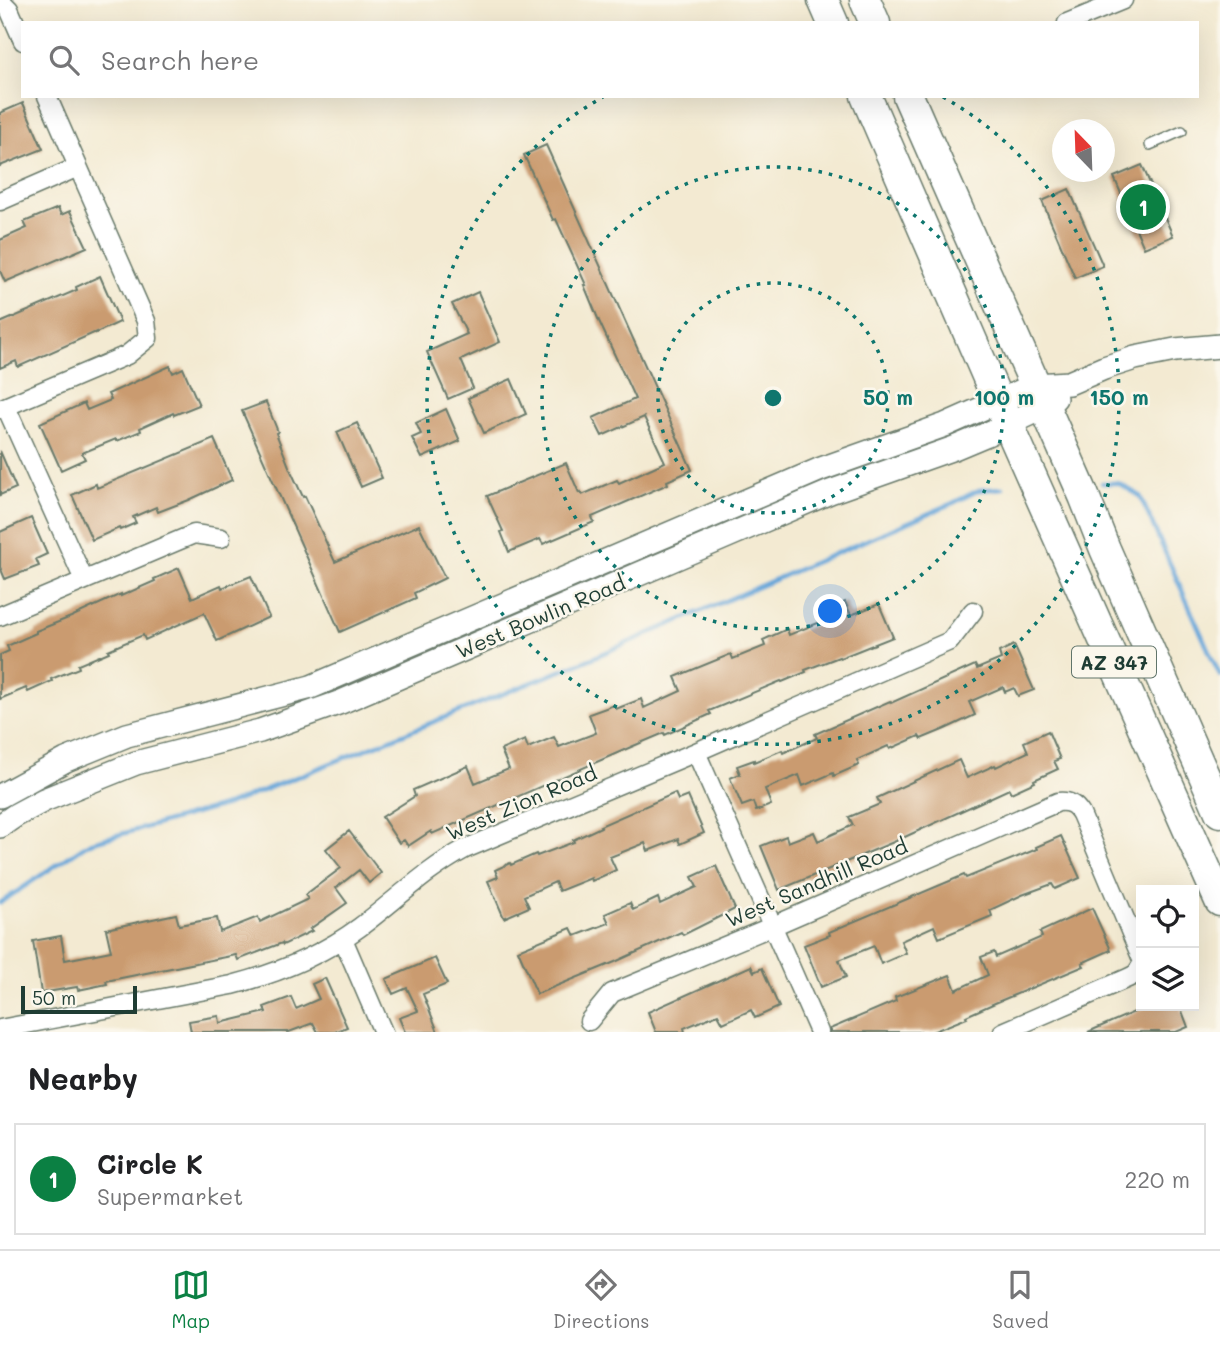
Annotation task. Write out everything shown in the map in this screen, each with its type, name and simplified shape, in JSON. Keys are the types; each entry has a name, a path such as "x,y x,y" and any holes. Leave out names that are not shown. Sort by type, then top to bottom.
{"highway":[{"path":"823,0 832,21"},
{"path":"865,0 874,21"},
{"name":"AZ 347","path":"867,98 1220,901"},
{"name":"AZ 347","path":"909,98 1220,812"}],"street":[{"path":"0,0 9,9 21,36"},
{"path":"1072,21 1124,0"},
{"path":"48,98 146,321 148,338 127,355 3,408 84,580"},
{"path":"0,201 78,167"},
{"name":"West Bowlin Road","path":"0,796 65,761 127,735 310,687 821,469 945,425 1003,412 1104,368 1135,358 1175,350 1220,346"},
{"name":"West Bowlin Road","path":"0,826 44,800 136,763 260,731 341,702 817,497 954,448 1003,412"},
{"path":"0,616 194,534 221,538"},
{"name":"West Zion Road","path":"0,1029 232,985 285,969 343,939 427,872 465,849 696,752 950,640 973,611"},
{"path":"696,752 819,1032"},
{"name":"West Sandhill Road","path":"589,1021 612,993 1058,802 1072,803 1081,814 1137,948"},
{"path":"343,939 383,1032"},
{"path":"1003,1032 1035,1026 1136,974"}],"lane":[{"path":"1150,145 1182,131"}],"building":[{"path":"23,103 43,149 0,166 0,113"},
{"path":"546,145 692,470 667,481 668,484 592,517 594,522 543,544 540,539 509,552 487,496 566,463 582,495 617,480 619,483 665,462 644,417 602,436 593,418 635,399 556,219 553,220 524,155"},
{"path":"1142,165 1173,236 1144,248 1115,177"},
{"path":"1069,189 1103,266 1075,278 1042,201"},
{"path":"58,208 61,215 70,211 87,247 5,282 0,271 0,240 27,228 24,222"},
{"path":"100,276 120,322 18,367 16,361 0,368 0,323 77,290 76,287"},
{"path":"478,292 500,342 461,360 473,388 448,399 427,352 467,334 452,304"},
{"path":"170,366 173,373 183,368 199,405 174,415 173,413 140,428 141,431 82,453 85,459 61,470 40,423 84,403 87,410 111,400 108,394"},
{"path":"511,379 526,414 484,433 468,398"},
{"path":"266,402 290,469 335,562 419,525 445,578 414,593 416,598 340,632 242,411"},
{"path":"446,409 460,441 422,458 412,438 421,434 416,423"},
{"path":"357,423 382,478 361,487 337,432"},
{"path":"214,439 232,480 158,512 156,507 133,517 136,523 92,540 72,495 96,484 97,488"},
{"path":"0,451 16,488 0,495"},
{"path":"31,518 47,554 36,559 39,566 5,579 0,567 0,532"},
{"path":"179,568 192,598 251,576 269,617 217,641 204,613 145,640 143,635 108,650 109,652 78,665 79,668 28,692 26,688 0,699 0,655 9,651 7,646"},
{"path":"845,602 851,615 879,604 893,637 805,670 806,672 709,711 711,714 665,735 664,733 631,747 432,834 431,831 408,846 404,840 399,843 382,817 415,796 413,790 468,766 475,783 509,769 501,750 525,740 528,748 554,737 559,747 596,733 589,714 614,705 616,709 641,699 644,708 681,691 675,677 731,654 733,659 765,646 763,640 787,629 789,635 823,621 820,613"},
{"path":"1014,645 1034,690 1018,696 1014,688 1005,692 1003,687 969,702 975,715 945,729 921,739 919,736 890,749 888,746 857,760 859,765 834,776 833,773 803,786 799,775 765,789 771,805 756,811 753,802 742,806 730,778 740,774 737,766 782,750 783,753 817,738 815,734 890,701 891,703 975,665 977,669 1001,659 999,652"},
{"path":"1048,731 1060,759 1054,761 1058,769 1011,793 1009,789 896,841 779,890 761,846 786,836 788,842 814,832 818,841 853,825 849,817 880,804 877,798 959,760 967,778 995,765 996,767 1028,752 1024,742"},
{"path":"675,793 678,800 688,796 704,833 680,844 678,839 648,851 645,843 610,857 616,870 559,891 555,882 524,896 529,907 504,918 488,881 498,877 495,870 574,842 573,840 600,826"},
{"path":"349,831 381,873 369,883 359,870 336,888 347,903 310,929 312,931 283,945 282,943 238,960 236,955 106,981 107,984 78,990 77,987 41,993 33,941 61,936 65,960 111,951 106,929 176,914 179,925 217,918 220,932 258,917 260,922 308,899 305,895 341,868 326,849"},
{"path":"1061,836 1080,878 1055,889 1052,884 1022,895 990,910 992,916 939,938 934,926 901,941 906,953 881,964 874,946 839,960 846,977 821,987 804,945 964,875 966,878 1037,849 1036,847"},
{"path":"716,866 735,909 683,935 681,932 537,994 518,950 571,928 575,936 609,923 605,914 630,903 633,910 658,898 660,904 697,887 692,877"},
{"path":"1092,908 1111,950 1082,963 1084,966 932,1032 830,1032 830,1029 896,1001 895,997 950,975 956,990 988,975 981,957 994,952 996,957 1042,937 1040,932"},
{"path":"435,958 447,984 423,994 438,1032 405,1032 399,1018 418,1011 407,988 393,994 386,979"},
{"path":"751,966 754,972 762,968 779,1007 755,1018 751,1010 723,1023 718,1014 684,1028 685,1032 656,1032 648,1012"},
{"path":"325,978 347,1027 335,1032 318,1032 313,1023 289,1032 191,1032 189,1021 219,1016 220,1023 266,1012 264,1007 291,997 296,1009 319,999 312,984"},
{"path":"1136,1011 1182,1011 1188,1027 1176,1032 1088,1032"}],"waterway":[{"path":"1102,483 1118,483 1140,496 1220,676"},
{"path":"0,903 89,843 227,805 590,659 979,490 1003,488"}],"place":[{"name":"Circle K","path":"1143,207"}]}
